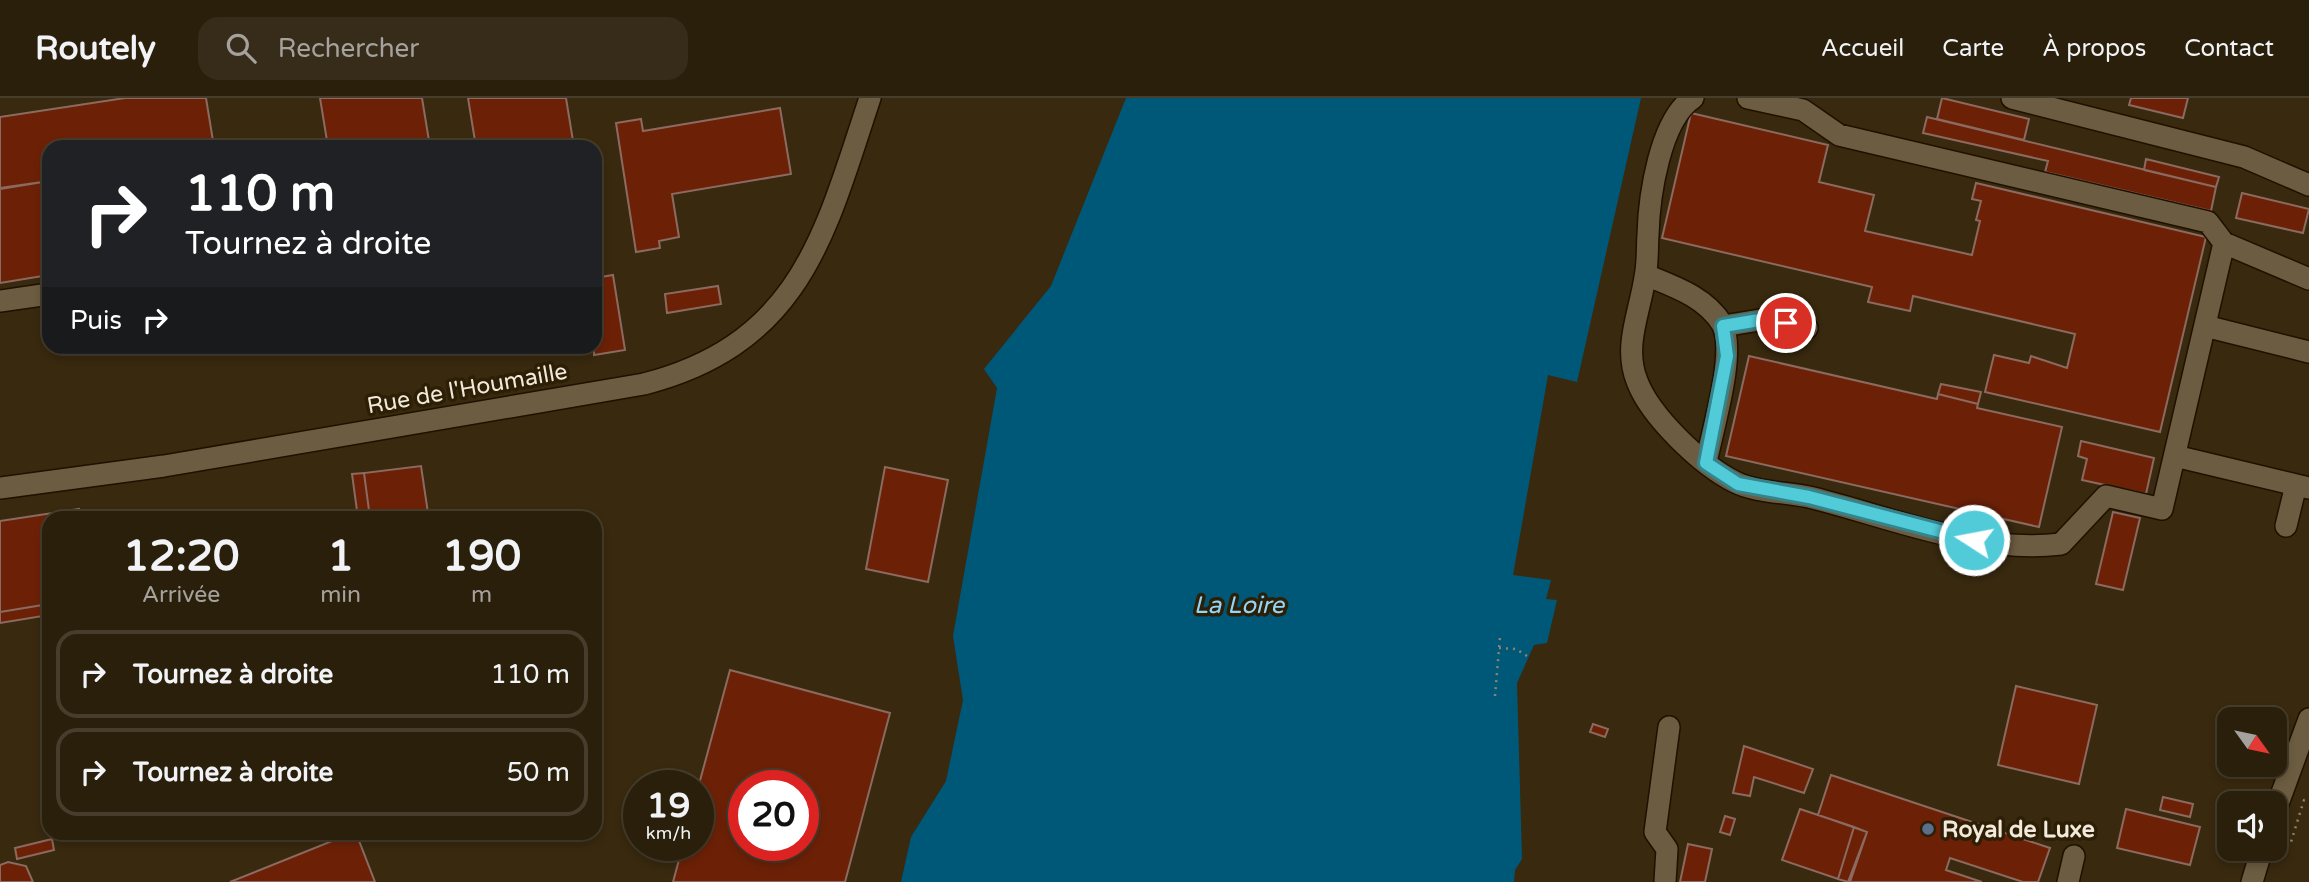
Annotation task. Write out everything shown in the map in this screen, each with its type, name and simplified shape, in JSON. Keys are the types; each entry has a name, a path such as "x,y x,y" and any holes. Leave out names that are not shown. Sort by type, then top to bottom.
{"street":[{"name":"Rue de l'Houmaille","path":"0,488 164,466 644,384 702,363 757,325 779,304 805,270 833,214 870,98"},
{"path":"1693,98 1674,117 1664,141 1648,225 1646,275 1630,352 1637,382 1683,443 1706,463 1738,484 1809,497 1948,535 2026,548 2061,544 2106,496 2162,509 2224,243"},
{"path":"1748,98 1803,110 1839,135 2208,222 2224,243 2309,279"},
{"path":"2012,98 2244,157 2309,186"},
{"path":"1646,275 1687,292 1708,308 1723,326 1727,356 1706,463"},
{"path":"0,300 42,295"},
{"path":"1723,326 1766,319 1807,328"},
{"path":"2206,326 2309,352"},
{"path":"2175,456 2303,486 2286,526"},
{"path":"2283,791 2309,719"},
{"path":"1665,882 1667,849 1655,832 1669,727"},
{"path":"2068,882 2074,856"},
{"path":"2252,882 2258,861"}],"path":[{"path":"1495,696 1500,637"},
{"path":"1499,648 1516,649 1527,656"},
{"path":"2287,840 2291,842 2304,800 2309,802"}],"water":[{"name":"La Loire","path":"1126,98 1641,98 1577,382 1548,375 1513,575 1551,580 1546,599 1557,600 1547,643 1534,645 1517,683 1522,859 1515,870 1514,882 901,882 911,837 946,781 963,700 953,636 997,388 984,369 1051,286"}],"building":[{"path":"125,98 206,98 213,140 42,140 42,182 0,188 0,117"},
{"path":"320,98 422,98 429,140 327,140"},
{"path":"468,98 566,98 573,140 475,140"},
{"path":"1942,98 2029,119 2024,140 1937,119"},
{"path":"2131,98 2188,98 2183,118 2129,105"},
{"path":"780,108 791,174 672,194 679,237 659,241 660,248 636,252 616,123 641,119 643,131"},
{"path":"1691,113 1828,145 1819,182 1874,195 1865,231 1972,255 1980,221 1976,220 1981,201 1972,199 1976,183 2206,237 2160,432 1985,392 1994,355 2029,363 2031,356 2067,368 2075,334 1913,296 1910,311 1868,302 1872,287 1662,238"},
{"path":"1927,117 2216,187 2211,211 2045,172 2048,161 1923,133"},
{"path":"2146,159 2219,177 2216,187 2144,170"},
{"path":"42,182 42,276 0,283 0,189"},
{"path":"2242,193 2309,209 2303,233 2236,218"},
{"path":"613,275 625,350 602,354 602,277"},
{"path":"718,286 721,304 667,313 665,294"},
{"path":"1749,356 1937,399 1938,394 1978,404 1977,408 2062,427 2039,527 1726,456"},
{"path":"1941,384 1981,392 1978,404 1938,394"},
{"path":"2081,441 2154,458 2146,494 2082,480 2087,459 2078,456"},
{"path":"421,466 428,511 369,511 364,473"},
{"path":"885,467 948,480 928,582 866,569"},
{"path":"364,473 369,511 357,511 352,474"},
{"path":"2113,512 2140,518 2123,590 2096,584"},
{"path":"42,515 42,605 0,612 0,521"},
{"path":"42,605 42,616 0,623 0,612"},
{"path":"730,670 890,713 845,882 673,882 679,861 714,861 714,770 703,770"},
{"path":"2016,686 2097,705 2079,784 1998,765"},
{"path":"1593,724 1608,729 1605,737 1590,732"},
{"path":"1744,746 1813,769 1804,793 1754,777 1750,796 1733,793"},
{"name":"Royal de Luxe","path":"1831,775 2050,848 2038,882 2023,882 1950,858 1946,870 1982,882 1850,882 1867,832 1818,815"},
{"path":"2163,797 2193,804 2190,817 2160,810"},
{"path":"1800,809 1854,827 1838,879 1782,860"},
{"path":"2126,809 2200,827 2190,865 2117,848"},
{"path":"1725,816 1735,819 1730,835 1720,832"},
{"path":"1854,827 1867,832 1848,882 1838,879"},
{"path":"52,840 54,850 17,859 15,848"},
{"path":"335,840 359,840 375,882 230,882"},
{"path":"1688,844 1712,849 1705,882 1680,882"},
{"path":"8,862 26,866 33,882 0,882 0,865"}],"place":[{"name":"Royal de Luxe","path":"1928,829"}],"route":[{"path":"1786,323 1766,319 1723,326 1727,356 1706,463 1738,484 1809,497 1974,540"}]}
